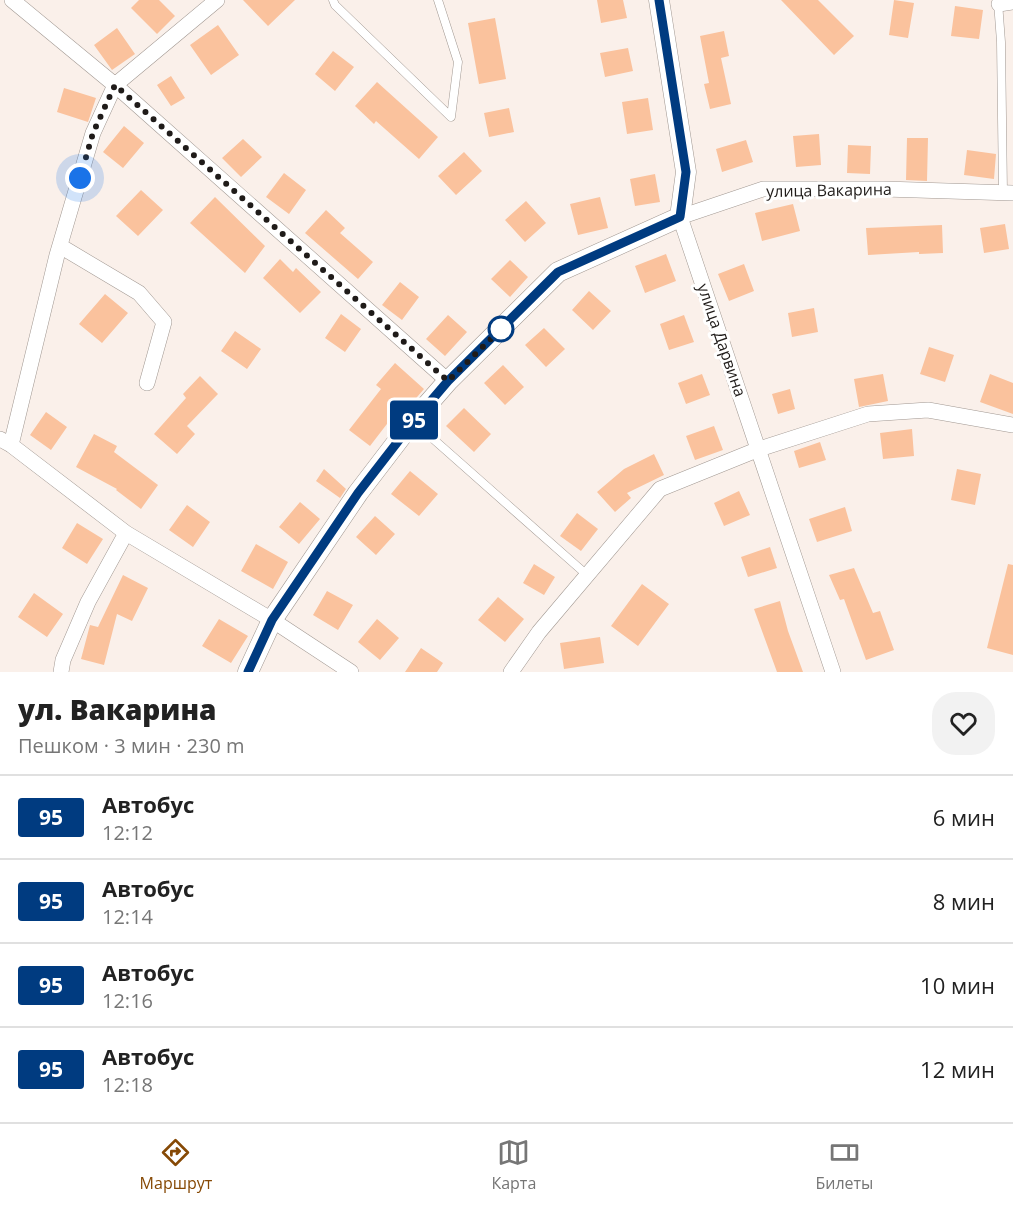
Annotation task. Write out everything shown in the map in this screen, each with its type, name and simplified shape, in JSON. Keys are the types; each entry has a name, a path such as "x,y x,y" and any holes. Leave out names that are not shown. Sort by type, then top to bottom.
{"street":[{"path":"12,0 115,85 448,381"},
{"path":"217,0 115,85 93,133 6,442 126,533 272,620 351,672"},
{"name":"улица Дарвина","path":"659,0 686,172 680,217 833,672"},
{"name":"улица Вакарина","path":"248,672 272,620 358,493 413,422 448,381 558,272 680,217 763,189 884,189 1008,193"},
{"path":"60,246 139,293 164,322 147,383"},
{"path":"511,672 539,632 660,489 759,450 868,414 928,410 1013,425"},
{"path":"61,672 63,660 88,602 126,533"}],"lane":[{"path":"333,0 335,5 451,117 458,62 438,0"},
{"path":"1003,2 1001,42 1008,193"},
{"path":"413,422 587,575"}],"building":[{"path":"139,0 159,0 175,16 157,34 131,8"},
{"path":"243,0 295,0 268,26"},
{"path":"597,0 623,0 627,18 601,23"},
{"path":"781,0 818,0 854,36 834,55"},
{"path":"894,0 914,3 908,38 889,35"},
{"path":"955,6 983,10 979,39 951,36"},
{"path":"495,18 506,79 479,84 468,23"},
{"path":"218,25 239,55 211,75 190,45"},
{"path":"117,28 135,54 112,70 94,45"},
{"path":"724,31 729,56 721,58 731,104 710,109 704,84 709,83 700,36"},
{"path":"628,48 633,71 605,77 600,53"},
{"path":"333,51 354,67 335,91 315,74"},
{"path":"171,76 185,98 171,106 157,85"},
{"path":"377,82 438,137 419,159 376,121 374,124 355,106"},
{"path":"64,88 96,98 88,122 57,112"},
{"path":"648,98 653,130 627,134 622,102"},
{"path":"509,108 514,132 489,137 484,113"},
{"path":"124,126 144,143 123,168 103,152"},
{"path":"819,134 821,165 796,167 793,136"},
{"path":"907,138 928,138 927,181 906,180"},
{"path":"243,139 262,157 241,177 222,158"},
{"path":"746,140 753,162 722,172 716,149"},
{"path":"848,145 871,146 870,174 847,173"},
{"path":"967,150 996,154 994,179 964,175"},
{"path":"464,152 482,171 456,195 438,176"},
{"path":"284,173 306,190 289,214 266,197"},
{"path":"655,174 660,202 635,206 630,179"},
{"path":"141,190 163,210 138,236 116,216"},
{"path":"215,197 265,246 245,273 190,223"},
{"path":"600,197 608,228 578,235 570,204"},
{"path":"526,201 546,223 525,242 505,220"},
{"path":"793,204 800,231 762,241 755,213"},
{"path":"326,210 345,228 340,233 373,262 358,279 305,233"},
{"path":"1005,224 1009,249 984,253 980,228"},
{"path":"942,225 943,253 868,255 866,228"},
{"path":"666,254 676,281 645,293 635,266"},
{"path":"280,259 293,272 296,268 321,292 300,313 263,278"},
{"path":"510,260 528,277 510,297 491,279"},
{"path":"744,264 754,291 729,301 718,274"},
{"path":"400,282 419,297 402,320 382,305"},
{"path":"589,291 611,311 593,330 572,310"},
{"path":"105,294 128,313 102,343 79,324"},
{"path":"814,308 818,332 792,337 788,313"},
{"path":"341,314 361,329 345,352 325,338"},
{"path":"448,315 467,332 445,356 426,339"},
{"path":"684,315 694,342 669,350 660,324"},
{"path":"544,328 565,349 546,367 525,345"},
{"path":"235,331 261,349 247,369 221,351"},
{"path":"929,347 954,355 945,382 920,374"},
{"path":"395,363 424,389 405,411 400,407 370,446 349,430 381,389 376,385"},
{"path":"503,365 524,387 505,405 484,383"},
{"path":"702,374 710,395 686,404 678,383"},
{"path":"883,374 888,401 859,407 854,379"},
{"path":"990,374 1013,383 1013,414 980,402"},
{"path":"200,376 218,394 187,426 195,434 177,454 154,434 186,398 183,394"},
{"path":"790,389 795,409 778,414 772,394"},
{"path":"464,408 491,434 474,452 446,426"},
{"path":"46,412 67,427 51,450 30,435"},
{"path":"714,426 723,450 695,460 686,436"},
{"path":"912,429 914,456 883,459 880,433"},
{"path":"94,434 117,446 114,452 158,485 141,509 117,489 76,467"},
{"path":"820,442 826,460 799,468 794,451"},
{"path":"654,454 664,475 627,493 631,498 615,512 597,492 624,469"},
{"path":"324,469 346,489 340,498 316,481"},
{"path":"957,469 981,474 975,505 951,500"},
{"path":"410,471 438,494 419,516 391,494"},
{"path":"739,491 750,515 724,526 714,503"},
{"path":"300,502 320,519 299,544 279,527"},
{"path":"187,505 210,522 193,547 169,530"},
{"path":"845,507 852,531 817,542 809,519"},
{"path":"577,513 598,529 581,551 560,536"},
{"path":"375,516 395,534 376,555 356,537"},
{"path":"77,523 103,539 87,564 62,548"},
{"path":"256,544 288,562 273,589 241,571"},
{"path":"770,547 777,568 748,577 741,557"},
{"path":"534,564 555,577 544,595 523,583"},
{"path":"1008,564 1013,565 1013,655 987,648"},
{"path":"854,568 873,613 880,611 894,650 866,660 844,599 840,600 829,575"},
{"path":"123,575 148,588 132,621 117,614 104,665 81,659 90,625 98,627"},
{"path":"642,584 669,604 638,646 611,626"},
{"path":"327,591 353,605 338,630 313,615"},
{"path":"34,593 63,614 47,637 18,617"},
{"path":"498,597 524,619 505,642 478,620"},
{"path":"780,601 803,672 777,672 754,609"},
{"path":"219,619 248,636 231,663 202,646"},
{"path":"377,619 399,638 380,660 358,642"},
{"path":"600,637 604,663 564,669 560,643"},
{"path":"421,648 443,663 437,672 405,672"}],"bus line":[{"name":"95","path":"248,672 272,620 358,493 448,381 558,272 680,217 686,172 659,0"}],"route":[{"path":"80,178 93,133 115,85 448,381 501,329"}]}
